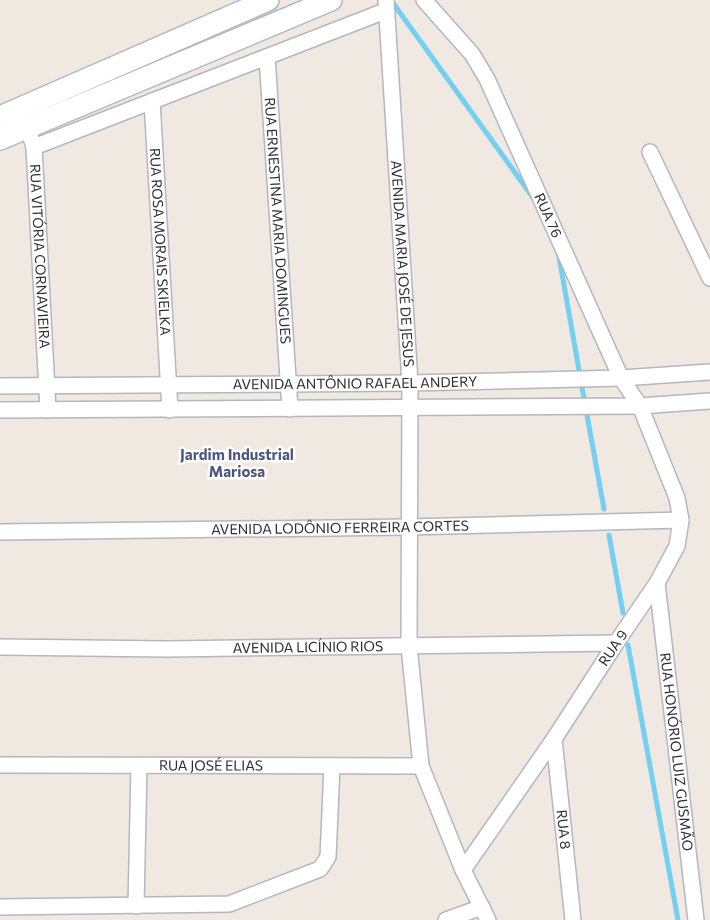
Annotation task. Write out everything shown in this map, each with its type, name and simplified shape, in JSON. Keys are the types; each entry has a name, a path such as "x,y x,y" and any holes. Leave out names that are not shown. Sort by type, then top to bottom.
{"main road":[{"path":"0,118 268,0"},
{"path":"0,139 30,137 331,0"}],"street":[{"name":"RUA 76","path":"424,0 472,54 487,78 622,378 640,406"},
{"path":"30,137 152,101 267,57 385,5"},
{"name":"AVENIDA MARIA JOSÉ DE JESUS","path":"385,5 410,383 409,646 421,766 463,870 485,913"},
{"name":"RUA ERNESTINA MARIA DOMINGUES","path":"267,57 290,409"},
{"name":"RUA ROSA MORAIS SKIELKA","path":"152,101 170,410"},
{"name":"RUA VITÓRIA CORNAVIEIRA","path":"30,137 48,410"},
{"path":"650,152 710,278"},
{"name":"AVENIDA ANTÔNIO RAFAEL ANDERY","path":"0,386 410,383 622,378 710,372"},
{"name":"AVENIDA ANTÔNIO RAFAEL ANDERY","path":"0,410 640,406 710,401"},
{"name":"RUA 9","path":"463,870 554,739 657,583 677,546 681,520 677,498 640,406"},
{"name":"AVENIDA LODÔNIO FERREIRA CORTES","path":"0,532 408,527 681,520"},
{"name":"RUA HONÓRIO LUIZ GUSMÃO","path":"657,583 696,920"},
{"name":"AVENIDA LICÍNIO RIOS","path":"0,647 167,649 616,643"},
{"name":"RUA 8","path":"554,739 574,920"},
{"name":"RUA JOSÉ ELIAS","path":"0,765 421,766"},
{"path":"136,906 139,766"},
{"path":"0,907 229,904 320,868 328,857 332,767"},
{"path":"446,920 485,913"}],"waterway":[{"path":"393,3 534,199"},
{"path":"558,251 579,370"},
{"path":"582,388 584,397"},
{"path":"587,415 604,509"},
{"path":"609,535 623,613"},
{"path":"628,645 678,920"}],"district":[{"name":"Jardim Industrial Mariosa","path":"237,464"}]}
